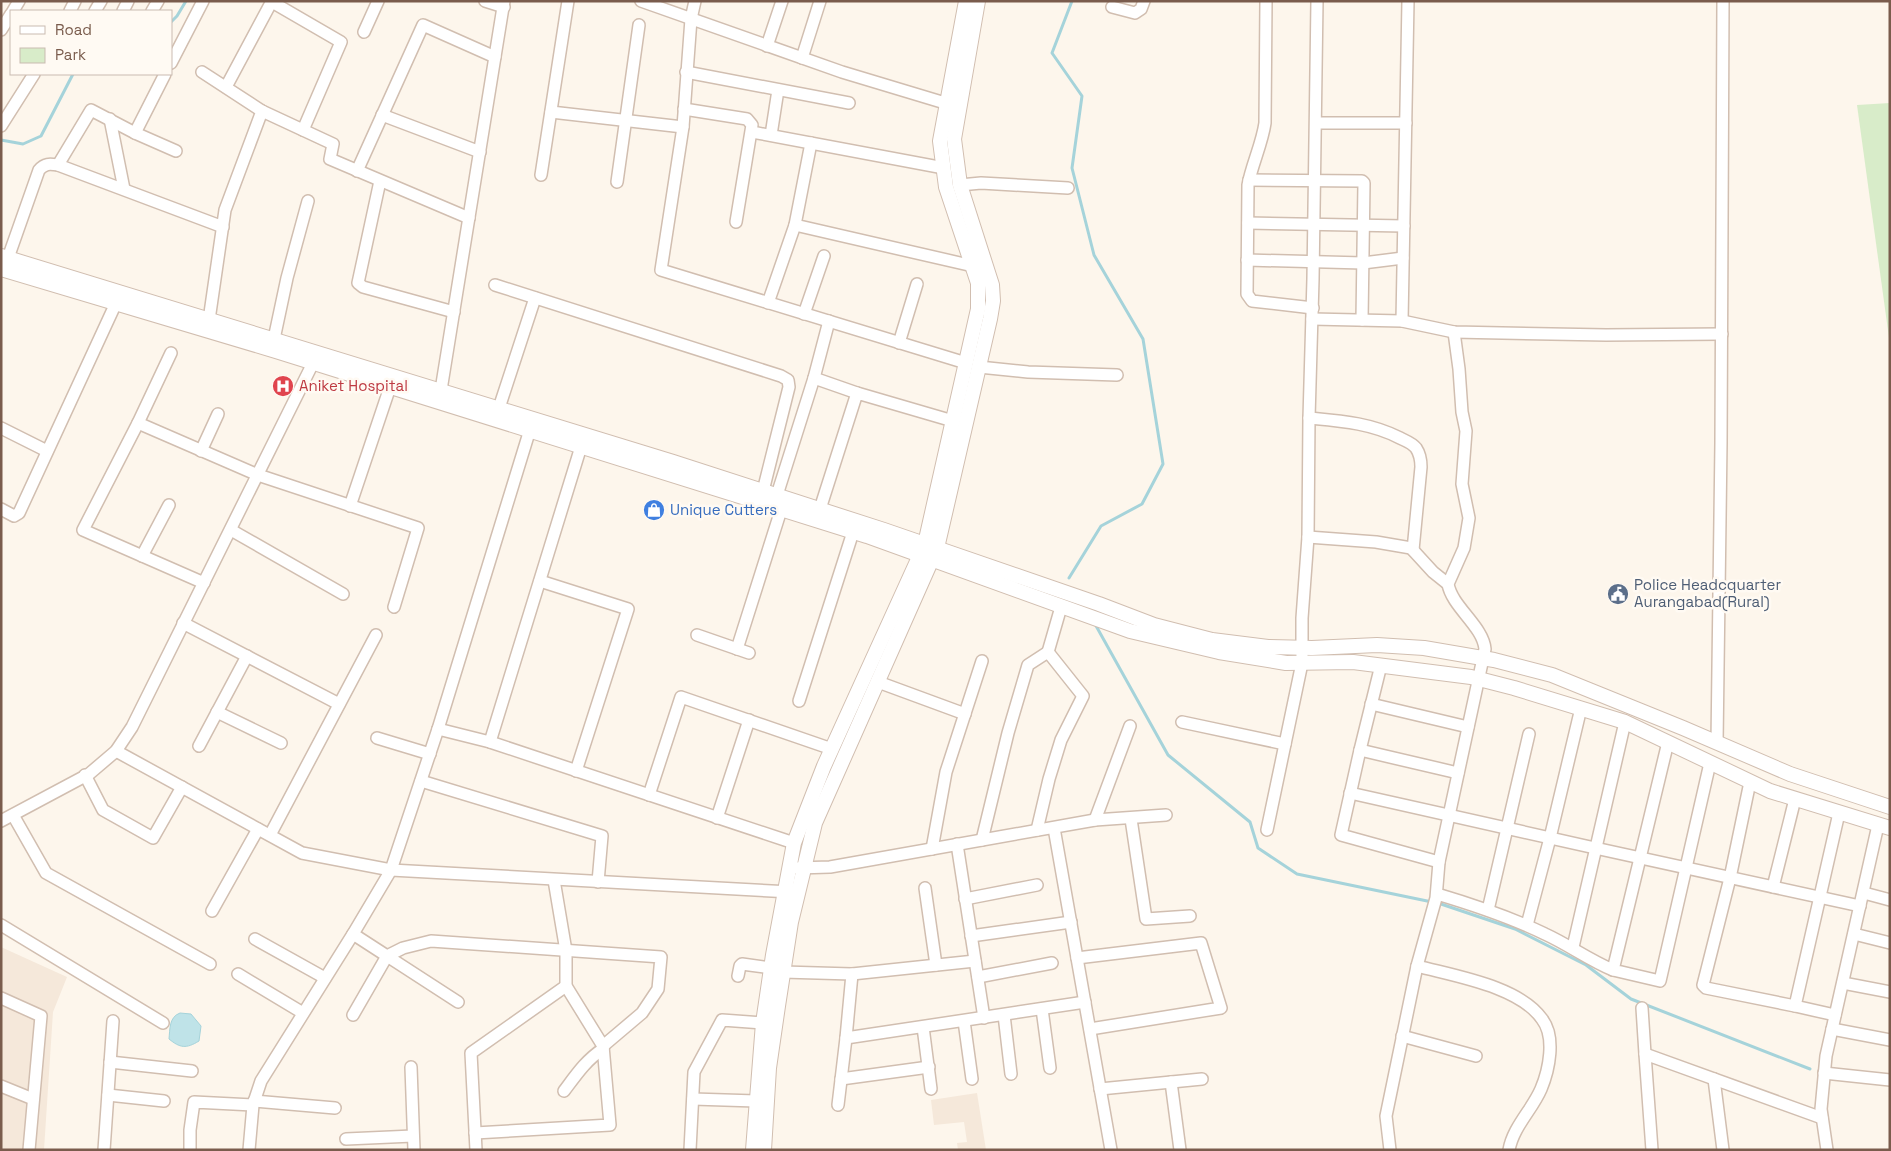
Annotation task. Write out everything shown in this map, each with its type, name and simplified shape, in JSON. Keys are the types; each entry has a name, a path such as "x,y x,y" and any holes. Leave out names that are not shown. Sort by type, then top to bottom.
{"street":[{"path":"172,61 203,1"},
{"path":"364,32 378,1"},
{"path":"440,390 504,4 485,1"},
{"path":"542,175 568,1"},
{"path":"641,1 842,72 953,105"},
{"path":"694,1 690,19 683,127 661,270 973,365 1028,372 1117,375"},
{"path":"767,46 782,1"},
{"path":"802,58 820,1"},
{"path":"791,892 804,868 815,823 878,682 928,552 978,344 993,302 992,285 960,186 954,139 953,105 966,1"},
{"path":"978,1 953,105 940,141 946,187 978,283 978,344"},
{"path":"1112,7 1135,13 1141,9 1144,1"},
{"path":"1266,1 1265,123 1263,136 1249,180 1247,294 1252,301 1312,313 1362,320 1402,321 1454,332 1606,335 1722,334"},
{"path":"1267,830 1302,662 1301,648 1308,537 1317,1"},
{"path":"1402,321 1408,1"},
{"path":"1717,742 1722,334 1722,1"},
{"path":"226,87 272,2 342,42 303,130"},
{"path":"357,171 423,25 495,57"},
{"path":"617,182 639,25"},
{"path":"202,72 262,111 332,144 330,159 469,218"},
{"path":"686,72 849,103"},
{"path":"2,126 33,75"},
{"path":"135,133 165,75"},
{"path":"771,136 778,90"},
{"path":"684,109 747,119 752,125 736,222"},
{"path":"58,165 91,110 135,133 176,151"},
{"path":"209,320 225,210 262,111"},
{"path":"551,112 683,127"},
{"path":"382,115 480,152"},
{"path":"110,119 124,189"},
{"path":"1316,123 1406,123"},
{"path":"752,132 944,168"},
{"path":"768,303 795,225 811,143"},
{"path":"3,261 39,170 43,165 58,165 223,227"},
{"path":"1249,180 1362,180 1364,182 1362,320"},
{"path":"380,181 358,283 363,287 454,312"},
{"path":"960,186 981,183 1068,188"},
{"path":"274,340 287,278 308,201"},
{"path":"1248,223 1404,226"},
{"path":"795,225 973,266"},
{"path":"804,314 824,256"},
{"path":"1247,260 1363,263 1403,258"},
{"path":"3,261 116,303 315,358 440,390 499,408 531,425"},
{"path":"3,261 274,340 390,387 763,490 820,509 1061,607 1130,631 1171,642 1277,661 1353,662 1479,679 1625,722 1770,791 1884,826 1860,906 1826,1056 1821,1109 1827,1150"},
{"path":"899,343 917,284"},
{"path":"495,285 782,376 788,380 789,387 763,490"},
{"path":"499,408 535,298"},
{"path":"1,510 14,516 18,515 116,303"},
{"path":"777,495 814,378 829,322"},
{"path":"1448,584 1464,548 1469,518 1462,484 1466,431 1461,406 1460,369 1454,332"},
{"path":"171,353 138,423 83,530 204,583"},
{"path":"1,821 85,775 116,751 132,727 315,358"},
{"path":"752,1150 763,1023 791,922 790,868 794,843 832,749 928,552 953,421 973,365"},
{"path":"814,378 856,393 953,421"},
{"path":"350,506 390,387"},
{"path":"820,509 856,393"},
{"path":"201,451 218,414"},
{"path":"1309,418 1362,423 1387,431 1412,444 1417,450 1421,467 1413,550"},
{"path":"138,423 258,476 418,528 394,607"},
{"path":"249,1150 254,1103 262,1081 391,870 430,754 531,425"},
{"path":"1,428 47,452"},
{"path":"583,441 781,510 1099,604 1154,625 1212,640 1268,647 1301,648 1376,645 1424,648 1484,658 1552,676 1717,742 1790,774 1890,807"},
{"path":"490,742 583,441"},
{"path":"142,556 169,504"},
{"path":"737,649 781,510"},
{"path":"231,530 343,594"},
{"path":"799,701 853,532"},
{"path":"1308,537 1376,542 1408,547 1413,550 1433,572 1448,584 1455,599 1483,640 1485,649 1439,862 1436,900 1417,966 1386,1116 1390,1150"},
{"path":"540,581 628,609 576,770"},
{"path":"982,840 1008,733 1028,665 1048,652 1061,607"},
{"path":"183,623 339,704"},
{"path":"270,835 376,634"},
{"path":"697,635 749,653"},
{"path":"1037,830 1049,778 1062,740 1083,696 1048,652"},
{"path":"199,746 246,656"},
{"path":"932,849 946,772 982,661"},
{"path":"1381,665 1341,833 1342,836 1439,862"},
{"path":"878,682 965,713"},
{"path":"648,795 681,697 832,749"},
{"path":"1372,704 1468,727"},
{"path":"1527,926 1581,708"},
{"path":"217,712 281,743"},
{"path":"717,818 749,720"},
{"path":"1182,722 1285,744"},
{"path":"1572,947 1625,722"},
{"path":"1095,820 1130,726"},
{"path":"438,728 490,742 794,843"},
{"path":"1488,910 1529,734"},
{"path":"376,738 430,754"},
{"path":"1613,970 1668,742"},
{"path":"1360,750 1458,774"},
{"path":"116,751 302,853 391,870 791,892"},
{"path":"1436,900 1488,910 1572,947 1591,961 1613,970 1660,982 1710,763"},
{"path":"85,775 102,810 153,838 182,787"},
{"path":"421,781 602,836 598,882"},
{"path":"1750,782 1730,878 1704,987 1835,1015"},
{"path":"1350,792 1860,906"},
{"path":"1773,887 1794,799"},
{"path":"1795,1006 1839,813"},
{"path":"13,815 46,873 210,964"},
{"path":"790,868 830,867 1095,820 1166,815"},
{"path":"1131,818 1146,920 1190,916"},
{"path":"1054,828 1111,1150"},
{"path":"212,912 258,829"},
{"path":"957,844 984,1018"},
{"path":"475,1133 610,1125 603,1047 566,986 566,950 554,880"},
{"path":"965,899 1037,885"},
{"path":"925,888 936,965"},
{"path":"1864,893 1890,900"},
{"path":"971,936 1071,922"},
{"path":"1,924 163,1023"},
{"path":"353,934 458,1002"},
{"path":"1854,934 1890,943"},
{"path":"255,939 325,978"},
{"path":"353,1014 387,956 403,948 431,941 661,957 658,989 642,1013 583,1065 564,1091"},
{"path":"1077,958 1201,943 1221,1008 1090,1029"},
{"path":"738,976 742,964 777,970 852,974 975,961"},
{"path":"978,977 1052,963"},
{"path":"1417,966 1495,988 1517,998 1534,1009 1544,1020 1549,1038 1550,1057 1546,1077 1534,1104 1514,1134 1509,1150"},
{"path":"764,1150 777,970"},
{"path":"238,974 303,1013"},
{"path":"838,1105 852,974"},
{"path":"1843,983 1890,992"},
{"path":"476,1150 471,1053 566,986"},
{"path":"1,998 41,1016 29,1150"},
{"path":"846,1038 1085,1002"},
{"path":"1642,1008 1652,1150"},
{"path":"1042,1009 1050,1068"},
{"path":"1004,1015 1010,1074"},
{"path":"690,1150 694,1072 722,1020 763,1023"},
{"path":"104,1150 113,1021"},
{"path":"964,1021 972,1079"},
{"path":"923,1027 931,1089"},
{"path":"1832,1030 1890,1040"},
{"path":"1402,1036 1476,1056"},
{"path":"1645,1054 1822,1118"},
{"path":"110,1062 192,1071"},
{"path":"411,1067 414,1150"},
{"path":"841,1079 928,1067"},
{"path":"1824,1073 1890,1080"},
{"path":"1100,1089 1202,1079"},
{"path":"1714,1079 1723,1150"},
{"path":"1171,1082 1180,1150"},
{"path":"1,1086 33,1099"},
{"path":"108,1095 164,1101"},
{"path":"693,1099 756,1101"},
{"path":"190,1150 190,1130 194,1102 254,1103 335,1108"},
{"path":"346,1139 413,1136"}],"shaded area":[{"path":"1,947 67,977 53,1012 44,1150 1,1150"},
{"path":"977,1093 986,1150 958,1150 957,1143 967,1142 964,1122 934,1125 931,1100"}],"green space":[{"path":"1890,103 1890,345 1857,105"}],"water":[{"path":"180,1013 191,1014 201,1026 199,1041 187,1046 180,1046 169,1039 172,1020"}],"waterway":[{"path":"172,21 186,1"},
{"path":"1069,578 1101,526 1142,504 1163,464 1143,339 1094,255 1072,168 1082,96 1052,53 1072,1"},
{"path":"1,140 23,144 41,136 72,75"},
{"path":"1095,624 1168,755 1250,822 1258,848 1297,874 1432,902"},
{"path":"1438,903 1515,929 1586,965 1631,999 1810,1069"}],"place":[{"name":"Aniket Hospital","path":"283,386"},
{"name":"Unique Cutters","path":"654,510"},
{"name":"Police Headcquarter Aurangabad(Rural)","path":"1618,594"}]}
